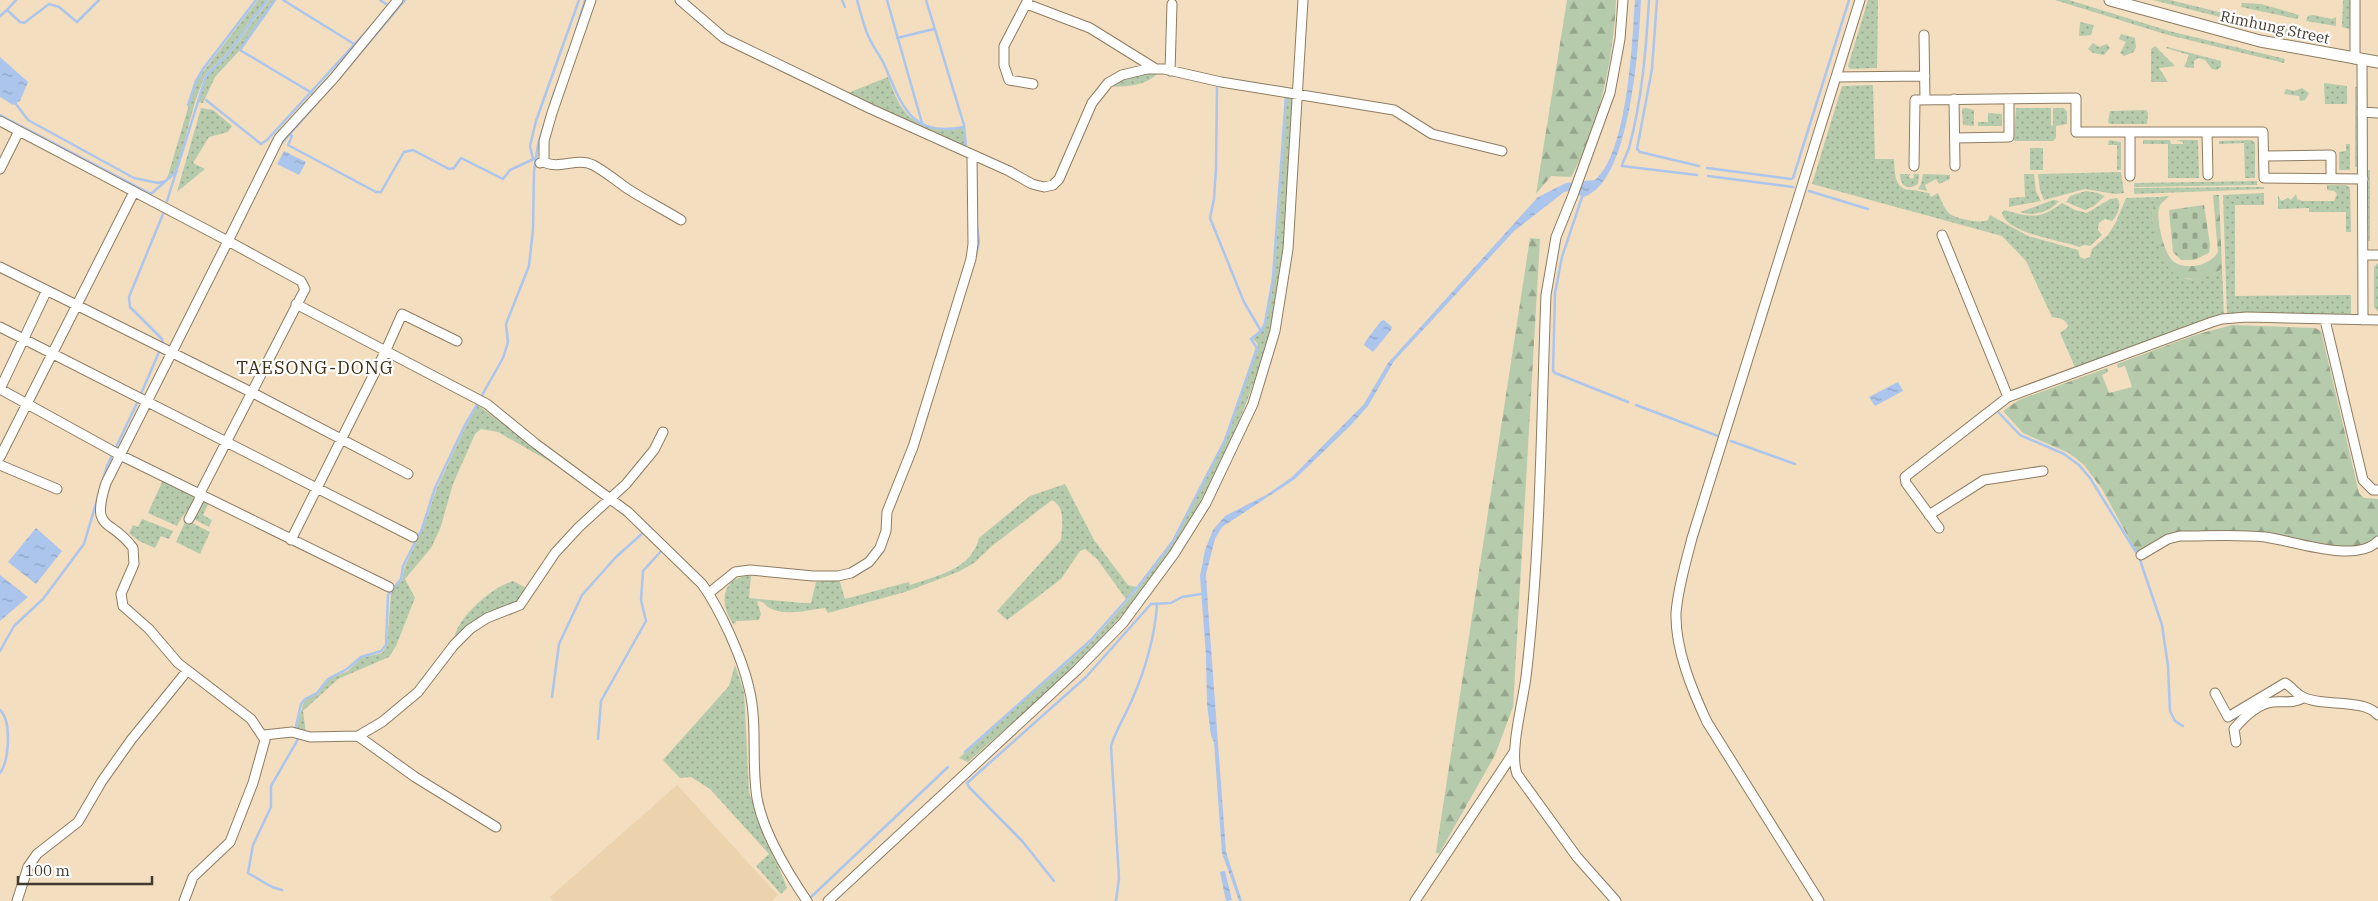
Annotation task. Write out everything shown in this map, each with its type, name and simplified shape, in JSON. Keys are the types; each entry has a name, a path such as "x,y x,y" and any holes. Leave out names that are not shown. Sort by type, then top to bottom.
{"main road":[{"name":"Rimhung Street","path":"2110,0 2227,33 2358,60 2378,62"}],"street":[{"path":"184,901 193,877 230,842 253,783 264,745 264,735 251,719 234,704 178,663 149,629 123,606 121,594 134,564 133,548 105,524 99,511 116,453 166,350 228,241 279,138 334,78 398,0"},
{"path":"591,0 552,113 544,141 542,163 550,165 579,162 592,164 643,199 681,220"},
{"path":"680,0 724,38 972,156 1009,171 1032,184 1044,187 1053,185 1059,179 1092,103 1108,83 1134,71 1156,69 1221,82 1394,110 1432,134 1502,151"},
{"path":"828,901 1077,670 1123,623 1174,554 1206,503 1253,404 1275,331 1288,249 1303,0"},
{"path":"1616,901 1577,858 1518,774 1514,765 1514,752 1526,674 1537,534 1546,295 1556,237 1579,180 1610,93 1620,39 1623,0"},
{"path":"1819,901 1707,722 1686,668 1680,645 1676,614 1680,585 1692,538 1860,0"},
{"path":"2355,0 2362,112 2363,320"},
{"path":"1033,84 1009,80 1004,65 1004,46 1027,2 1090,28 1156,69"},
{"path":"1170,71 1172,4"},
{"path":"1924,34 1926,100"},
{"path":"1836,77 1925,76"},
{"path":"1914,166 1915,100 2076,98 2076,132 2263,132 2264,178 2363,178"},
{"path":"1955,138 2009,137 2009,99"},
{"path":"1954,100 1955,166"},
{"path":"2362,112 2378,113"},
{"path":"0,121 301,281 305,289 228,442 200,493 199,500 189,519"},
{"path":"0,169 19,131"},
{"path":"2130,132 2130,176"},
{"path":"2207,132 2208,175"},
{"path":"2264,156 2331,155 2331,178"},
{"path":"709,593 735,572 750,570 813,576 838,576 851,573 868,562 880,548 886,531 888,512 913,447 971,260 973,244 972,156"},
{"path":"0,457 134,192"},
{"path":"1942,235 2008,398"},
{"path":"2363,255 2378,255"},
{"path":"0,268 253,393 408,474"},
{"path":"46,292 25,340 0,389 116,453 389,587"},
{"path":"296,304 487,404 536,444 610,499 667,549 709,593 737,654 749,689 758,800 779,857 807,901"},
{"path":"291,540 386,350 402,314 457,341"},
{"path":"1939,528 1906,483 1906,477 2008,398 2222,319 2247,317 2378,320"},
{"path":"2326,320 2363,480 2373,490 2378,490"},
{"path":"0,327 228,442 316,489 413,536"},
{"path":"264,735 292,732 310,737 358,736 382,722 418,692 454,645 470,629 487,618 520,605 555,553 626,484 654,450 663,432"},
{"path":"0,466 57,489"},
{"path":"1929,515 1984,480 2044,471"},
{"path":"2141,555 2168,539 2180,536 2266,537 2352,552 2364,550 2378,541"},
{"path":"17,901 28,867 37,854 78,822 102,780 131,740 187,671"},
{"path":"2215,693 2228,717 2280,684 2288,684 2303,698"},
{"path":"2236,742 2234,728 2261,706 2273,702 2294,702 2303,698 2356,706 2372,710 2378,715"},
{"path":"358,736 415,777 496,827"},
{"path":"1415,901 1514,752"}],"shaded area":[{"path":"677,785 778,895 772,901 554,901 550,897"}],"green space":[{"path":"258,0 266,0 226,54 205,75 195,102 177,169 167,179 196,81"},
{"path":"269,0 274,0 239,51 215,77 203,103 198,102 207,76 228,56"},
{"path":"1567,0 1616,0 1612,44 1597,114 1581,158 1571,177 1551,176 1536,194"},
{"path":"1868,0 1878,0 1877,68 1850,69 1848,66"},
{"path":"2055,0 2069,0 2169,31 2285,59 2284,63 2168,35"},
{"path":"2153,0 2170,0 2292,30 2291,35"},
{"path":"2343,0 2351,0 2350,29 2342,27"},
{"path":"2242,3 2261,4 2299,15 2297,19 2241,7"},
{"path":"2313,15 2332,19 2336,17 2336,26 2306,21 2308,16"},
{"path":"2080,22 2094,25 2091,35 2079,36"},
{"path":"2121,34 2135,38 2136,47 2134,52 2124,56 2120,53 2126,42 2119,39"},
{"path":"2093,43 2099,47 2107,44 2110,48 2104,55 2093,53 2088,49"},
{"path":"2155,46 2175,66 2159,68 2168,82 2151,82 2151,49"},
{"path":"2167,47 2221,61 2221,67 2217,70 2212,69 2205,60 2198,58 2194,61 2194,68 2184,67 2189,55"},
{"path":"1147,73 1157,74 1147,81 1135,85 1109,86 1118,80"},
{"path":"888,77 901,105 915,121 938,129 963,128 966,145 964,150 848,93"},
{"path":"2324,83 2347,86 2347,104 2325,104"},
{"path":"1873,85 1875,159 1894,159 1897,180 1902,188 1929,193 1931,197 1938,193 1946,210 1953,216 1985,221 1988,220 1990,215 2028,236 2078,250 2080,257 2084,259 2090,257 2092,249 2108,235 2116,222 2126,198 2160,197 2153,208 2152,215 2154,230 2165,259 2176,273 2187,279 2210,276 2222,268 2224,316 2075,367 2060,333 2068,327 2066,322 2052,317 2026,261 2002,236 1812,184 1842,86"},
{"path":"2355,87 2357,87 2357,167 2355,167"},
{"path":"2302,88 2309,93 2305,100 2300,101 2299,96 2284,94 2286,89 2294,91"},
{"path":"1287,95 1293,96 1286,214 1281,273 1271,331 1238,424 1222,460 1185,528 1140,593 1115,623 1059,681 968,762 959,758 1092,641 1138,589 1174,541 1225,441 1258,348 1257,343 1253,339 1263,330 1266,323 1274,277"},
{"path":"201,108 213,110 232,126 228,132 209,137 193,163 205,169 177,192"},
{"path":"2016,108 2051,108 2051,125 2053,126 2053,108 2064,108 2067,112 2067,124 2056,126 2056,138 2053,141 2014,141"},
{"path":"1962,109 1974,110 1974,126 1963,125"},
{"path":"2146,110 2148,113 2147,124 2110,124 2108,122 2110,111"},
{"path":"1988,113 2002,114 2002,126 1978,126 1978,122 1988,122"},
{"path":"2109,140 2121,142 2121,170 2117,170 2117,145 2108,145"},
{"path":"2143,140 2170,140 2171,144 2183,144 2183,142 2176,140 2198,140 2199,178 2168,178 2168,144 2143,144"},
{"path":"2252,140 2255,143 2255,178 2245,178 2244,143 2219,144 2219,141"},
{"path":"2346,144 2350,144 2350,170 2339,170 2339,152 2346,151"},
{"path":"2030,148 2043,148 2043,170 2030,170"},
{"path":"2367,170 2370,170 2370,241 2368,241"},
{"path":"2121,172 2124,193 2115,194 2085,189 2044,200 2040,190 2038,174"},
{"path":"1900,174 1910,174 1909,177 1912,179 1914,177 1913,174 1919,174 1918,184 1911,187 1905,186 1901,182"},
{"path":"1923,174 1950,175 1950,179 1939,184 1936,179 1925,185 1927,191 1918,189"},
{"path":"2024,174 2034,174 2036,191 2041,201 2009,207 2009,198 2025,197"},
{"path":"2257,181 2257,185 2134,187 2134,183"},
{"path":"2327,185 2346,185 2350,188 2351,232 2346,232 2346,212 2309,212 2309,208 2278,209 2278,195 2281,201 2288,198 2291,200 2296,194 2297,199 2302,201 2334,201 2337,194 2334,191 2327,190"},
{"path":"2264,187 2264,189 2134,194 2134,188"},
{"path":"2086,191 2105,196 2094,206 2085,210 2066,202 2070,196"},
{"path":"2264,193 2264,205 2235,205 2235,296 2351,295 2351,318 2227,316 2223,195"},
{"path":"2213,195 2219,195 2222,268 2215,274 2202,278 2182,278 2169,268 2158,245 2152,220 2154,205 2160,197 2169,196 2159,208 2158,213 2164,245 2170,258 2179,265 2198,265 2215,257 2218,252"},
{"path":"2117,198 2119,210 2116,216 2112,221 2105,219 2099,223 2098,230 2102,235 2090,246 2079,247 2024,231 2006,220 2002,213 2004,210 2035,216 2041,215 2062,203 2075,210 2087,213 2110,199"},
{"path":"2053,200 2059,201 2046,211 2036,214 2020,212"},
{"path":"2204,205 2210,245 2209,253 2194,260 2181,260 2173,252 2169,210"},
{"path":"1530,238 1540,239 1513,707 1495,755 1439,854 1436,852"},
{"path":"2378,263 2378,312 2374,307 2374,267"},
{"path":"2232,325 2315,328 2321,331 2359,493 2364,498 2378,499 2378,537 2373,541 2352,548 2307,543 2265,534 2166,537 2137,553 2102,489 2084,465 2069,453 2023,433 2003,411 2019,400 2107,368 2108,372 2102,375 2109,393 2132,387 2125,366 2118,368 2117,364 2195,335"},
{"path":"478,405 556,465 498,432 481,429 475,434 453,484 440,529 431,548 405,579 415,598 396,646 389,657 338,679 303,711 306,733 299,733 297,726 306,699 318,694 329,679 348,671 361,658 382,653 387,646 391,592 402,580 405,566 423,529 437,488"},
{"path":"163,480 197,496 177,526 148,513"},
{"path":"1065,484 1094,540 1128,585 1137,587 1126,599 1097,559 1085,549 1080,551 1061,579 1007,620 997,611 1061,540 1061,512 1052,500 992,546 974,563 958,572 905,592 828,613 825,608 784,612 757,601 761,614 759,620 736,621 734,625 729,617 726,609 725,593 733,581 741,577 751,576 749,598 811,603 816,582 839,579 845,599 909,582 910,585 942,574 952,570 969,557 975,549 979,538 1030,496"},
{"path":"204,499 209,502 203,515 212,520 209,527 194,519"},
{"path":"142,519 173,531 169,539 161,536 155,548 139,541 129,533 133,525 138,527"},
{"path":"186,520 210,532 200,554 176,542"},
{"path":"513,581 528,589 519,603 452,643 459,626 470,611 498,588"},
{"path":"735,665 744,692 749,792 787,888 781,894 756,866 769,854 710,789 691,777 680,778 663,760 729,686"}],"water":[{"path":"1635,0 1641,0 1638,47 1629,109 1622,140 1612,167 1599,187 1583,197 1571,190 1564,192 1514,231 1394,361 1368,406 1350,426 1295,479 1222,527 1215,539 1206,574 1208,607 1226,852 1242,901 1239,901 1222,853 1214,742 1211,736 1207,704 1206,656 1200,576 1205,550 1213,530 1225,516 1266,495 1292,477 1364,404 1388,363 1538,197 1566,183 1595,180 1606,166 1615,146 1621,122 1630,68"},
{"path":"0,57 28,82 20,101 13,105 0,97"},
{"path":"284,151 306,162 299,175 277,164"},
{"path":"1384,320 1392,327 1391,330 1373,352 1364,345 1365,342 1381,321"},
{"path":"1898,382 1903,391 1875,406 1869,397"},
{"path":"36,528 62,551 36,584 8,562"},
{"path":"0,575 28,597 0,621"},
{"path":"1225,871 1232,900 1226,901 1220,872"}],"waterway":[{"path":"7,10 16,0"},
{"path":"0,16 7,10 20,22 24,23 49,4 59,7 77,22 99,0"},
{"path":"188,105 196,81 203,69 256,0"},
{"path":"167,201 206,76 227,55 267,0"},
{"path":"275,0 240,50 312,93"},
{"path":"283,0 354,44"},
{"path":"380,0 389,6"},
{"path":"346,70 405,0"},
{"path":"533,159 530,146 536,121 579,0"},
{"path":"576,30 585,0"},
{"path":"842,0 845,7"},
{"path":"857,0 869,37 884,64 896,93 910,115 920,123 931,128 964,127"},
{"path":"887,0 922,123"},
{"path":"926,0 964,125 966,148"},
{"path":"1649,0 1640,93 1629,148 1622,166 1697,175"},
{"path":"1657,0 1652,69 1637,149 1640,152 1699,166"},
{"path":"1707,168 1793,178 1849,0"},
{"path":"206,100 261,144 267,140 373,24"},
{"path":"897,38 934,29"},
{"path":"281,144 333,85"},
{"path":"1217,87 1216,168 1214,199 1210,218 1244,302 1261,331"},
{"path":"481,397 503,358 508,342 506,324 529,266 533,229 534,171 538,145 555,90"},
{"path":"965,752 1091,640 1137,588 1173,541 1225,440 1257,348 1251,339 1262,330 1265,323 1273,278 1286,95"},
{"path":"16,104 28,120 134,178 158,183 166,181"},
{"path":"0,115 151,194 177,171"},
{"path":"290,134 292,136 288,145 376,192 381,192 404,152 413,150 449,169 454,168 461,158 503,179 510,170 536,158"},
{"path":"1708,176 1793,187"},
{"path":"1809,191 1868,209"},
{"path":"1583,194 1562,257 1555,293 1553,371 1628,402"},
{"path":"140,396 163,343 162,339 130,307 129,297 163,214"},
{"path":"976,218 979,242 976,255"},
{"path":"0,651 14,626 43,599 84,544 107,466 138,401"},
{"path":"282,890 272,887 248,873 253,845 271,807 271,786 297,741 299,734 296,726 301,704 305,699 317,693 328,679 347,669 361,657 381,651 386,645 388,595 401,579 403,566 422,529 435,488 464,427 478,403"},
{"path":"1636,405 1718,436"},
{"path":"1999,413 2020,435 2064,454 2079,465 2090,478 2139,557 2162,625 2168,666 2170,711 2175,721 2183,726"},
{"path":"921,434 927,416"},
{"path":"1731,441 1795,464"},
{"path":"552,697 559,644 582,595 616,557 645,531"},
{"path":"598,739 601,701 646,621 641,600 643,571 663,549"},
{"path":"1054,881 1023,842 967,783 1086,677 1151,604 1171,603 1182,597 1201,594"},
{"path":"1116,901 1119,878 1111,746 1132,700 1145,665 1152,641 1157,604"},
{"path":"0,710 4,715 8,732 7,751 0,773"},
{"path":"810,898 948,767"}],"district":[{"name":"TAESONG-DONG","path":"315,367"}]}
